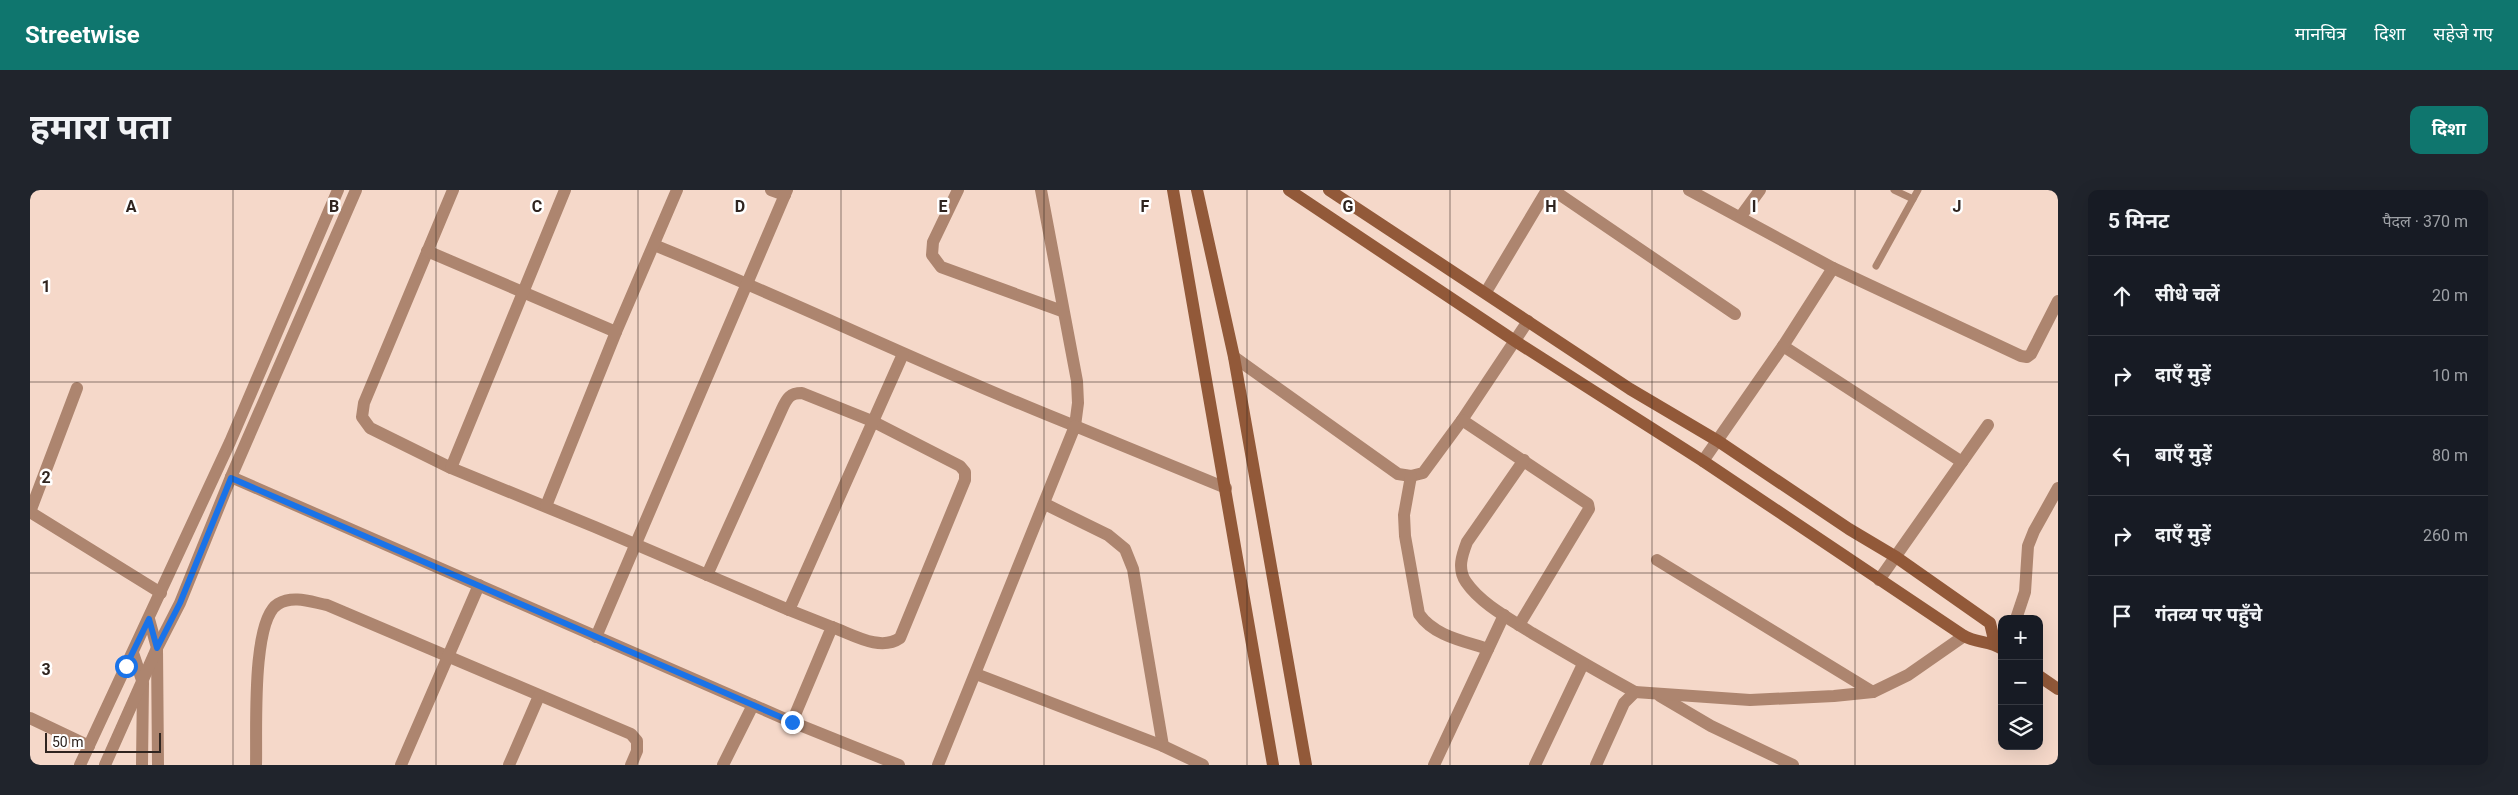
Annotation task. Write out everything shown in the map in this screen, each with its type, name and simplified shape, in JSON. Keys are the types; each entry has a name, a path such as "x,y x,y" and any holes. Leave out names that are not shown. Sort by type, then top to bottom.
{"street":[{"path":"80,765 162,593 230,442 338,190"},
{"path":"105,765 157,648 180,603 231,478 356,190"},
{"path":"454,190 364,403 362,417 370,428 451,468 546,506 707,575 789,610 881,644 892,644 900,638 965,480 965,472 960,466 872,421 802,393 793,393 787,398 707,575"},
{"path":"451,468 565,190"},
{"path":"546,506 616,332 677,190"},
{"path":"596,637 786,193 771,190"},
{"path":"958,190 932,242 932,255 941,267 1062,311"},
{"path":"938,765 1075,426 1078,403 1077,381 1040,190"},
{"path":"1173,190 1273,765"},
{"path":"1197,190 1234,358 1306,765"},
{"path":"1289,190 1516,342 1703,461 1964,636 1973,641 1998,644"},
{"path":"1329,190 1630,389 1718,440 1849,529 1896,557 1990,622 1998,640"},
{"path":"1486,292 1547,190"},
{"path":"1553,190 1735,314"},
{"path":"1689,190 1741,216 1834,268 2021,356 2031,354 2058,301"},
{"path":"1741,216 1760,190"},
{"path":"654,245 749,283 985,390 1226,488"},
{"path":"427,251 616,332"},
{"path":"1703,461 1783,346 1834,268"},
{"path":"1234,358 1398,474 1411,476 1423,473 1516,342 1528,321"},
{"path":"1783,346 1962,462"},
{"path":"789,610 903,354"},
{"path":"76,388 30,512 162,593"},
{"path":"1462,420 1586,501 1589,509 1519,625"},
{"path":"1879,580 1988,424"},
{"path":"1524,460 1468,542 1462,556 1461,569 1465,581 1483,600 1519,625 1583,664 1635,692 1750,700 1873,692 1908,675 1964,636"},
{"path":"1411,476 1404,515 1405,536 1419,614 1426,625 1488,649"},
{"path":"231,478 752,705 899,765"},
{"path":"2017,615 2025,592 2028,546 2034,531 2058,488"},
{"path":"1045,504 1108,535 1125,549 1133,569 1163,746"},
{"path":"1657,560 1873,692"},
{"path":"401,765 479,585"},
{"path":"256,765 260,642 267,620 276,605 288,600 327,606 631,734 637,741 637,750 631,765"},
{"path":"1434,765 1504,614"},
{"path":"149,619 157,648 158,765"},
{"path":"792,722 832,627"},
{"path":"133,653 143,683 142,765"},
{"path":"1535,765 1583,664"},
{"path":"976,674 1163,746 1203,765"},
{"path":"2043,679 2058,689"},
{"path":"1596,765 1624,703 1635,692"},
{"path":"1658,695 1711,726 1793,765"},
{"path":"509,765 539,696"},
{"path":"723,765 752,705"},
{"path":"30,718 89,746"}],"lane":[{"path":"1894,190 1913,200"},
{"path":"1876,266 1918,190"}],"route":[{"path":"126,666 149,619 157,648 180,603 231,478 792,722"}]}
